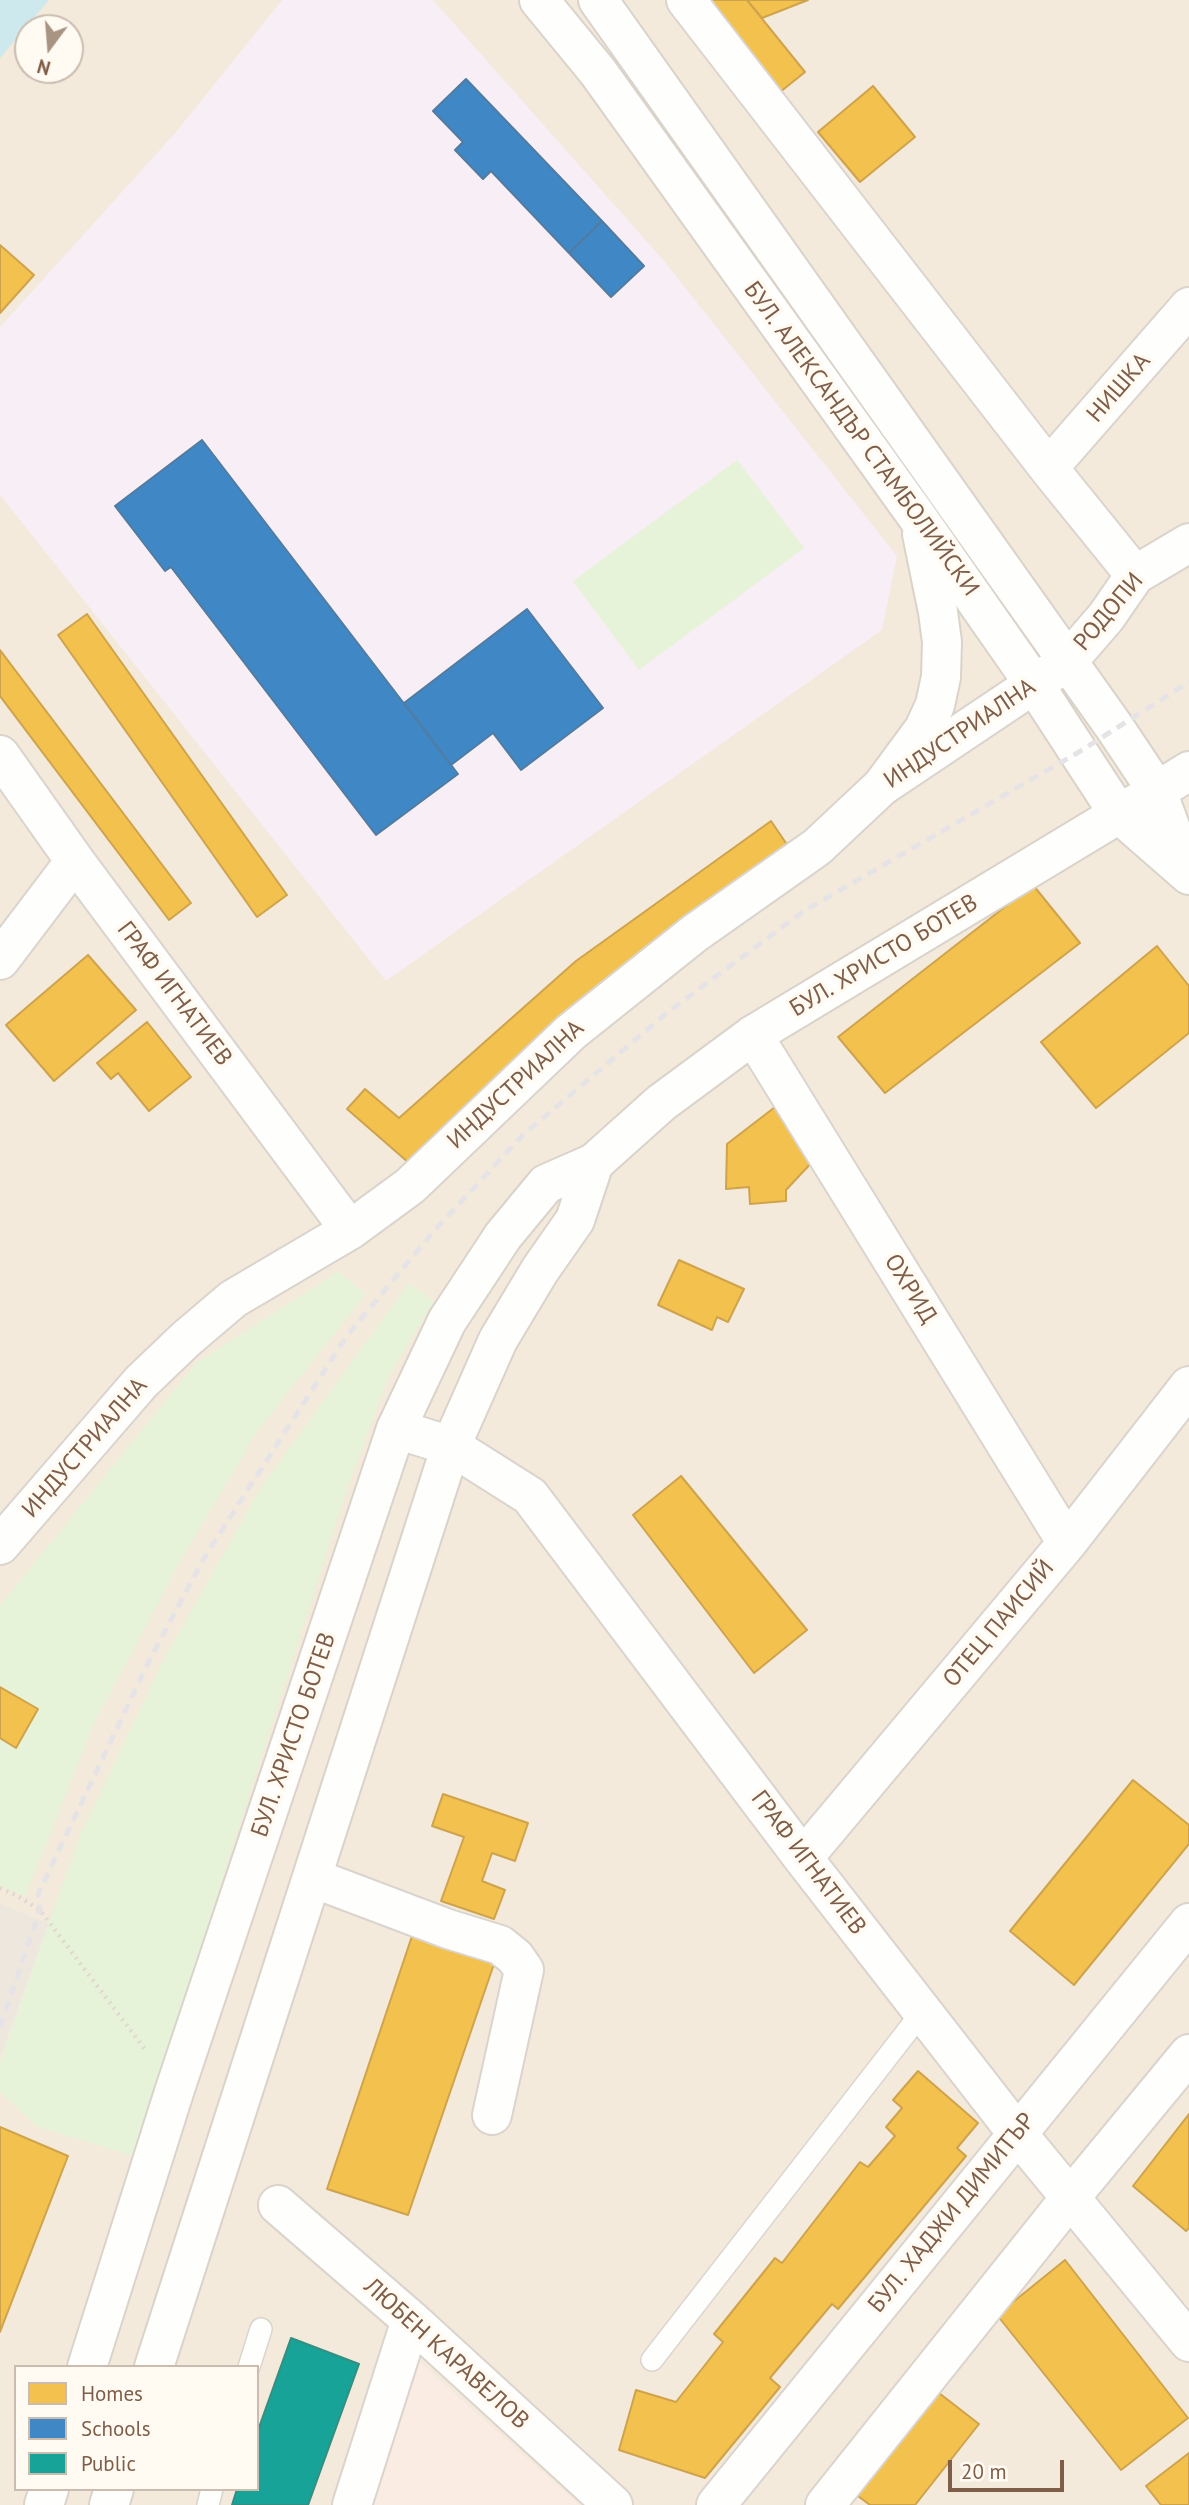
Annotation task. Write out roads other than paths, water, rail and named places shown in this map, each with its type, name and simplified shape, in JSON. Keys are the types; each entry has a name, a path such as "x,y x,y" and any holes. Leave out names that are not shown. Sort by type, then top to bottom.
{"street":[{"name":"БУЛ. АЛЕКСАНДЪР СТАМБОЛИЙСКИ","path":"539,0 598,72 918,519 1034,684 1118,813 1188,874"},
{"name":"БУЛ. АЛЕКСАНДЪР СТАМБОЛИЙСКИ","path":"598,0 1115,728 1157,791 1188,874"},
{"path":"686,0 1050,470 1135,575"},
{"name":"НИШКА","path":"1050,470 1058,457 1189,307"},
{"path":"882,786 924,729 935,705 941,677 942,642 918,519"},
{"name":"РОДОПИ","path":"1067,662 1106,618 1135,575 1189,543"},
{"name":"ИНДУСТРИАЛНА","path":"0,1545 141,1382 233,1299 350,1230 410,1186 571,1032 695,933 817,847 882,786 1067,662"},
{"name":"ГРАФ ИГНАТИЕВ","path":"0,755 75,861 350,1230"},
{"name":"БУЛ. ХРИСТО БОТЕВ","path":"88,2365 175,2089 396,1429 447,1321 503,1236 546,1184 594,1163 661,1103 753,1035 1189,771"},
{"path":"0,960 75,861"},
{"name":"ОХРИД","path":"753,1035 1067,1543"},
{"name":"БУЛ. ХРИСТО БОТЕВ","path":"155,2365 451,1446 498,1340 540,1270 575,1220 594,1163"},
{"name":"ОТЕЦ ПАИСИЙ","path":"803,1858 1067,1543 1189,1385"},
{"name":"ГРАФ ИГНАТИЕВ","path":"396,1429 451,1446 530,1496 803,1858 1017,2133 1070,2198 1182,2318"},
{"path":"313,1878 448,1929 500,1945 515,1957 524,1970 492,2115"},
{"name":"БУЛ. ХАДЖИ ДИМИТЪР","path":"716,2505 1189,1923"},
{"path":"825,2505 1070,2198 1189,2054"},
{"name":"ЛЮБЕН КАРАВЕЛОВ","path":"278,2205 411,2320 613,2505"},
{"path":"352,2505 411,2320"}],"lane":[{"path":"652,2360 923,2011"},
{"path":"250,2365 261,2329"}],"water":[{"path":"0,0 49,0 37,14 14,14 14,41 0,58"}],"railway":[{"path":"0,2027 40,1910 38,1894 149,1661 204,1558 346,1337 433,1232 522,1136 668,1012 804,911 1079,752 1189,682"}]}
